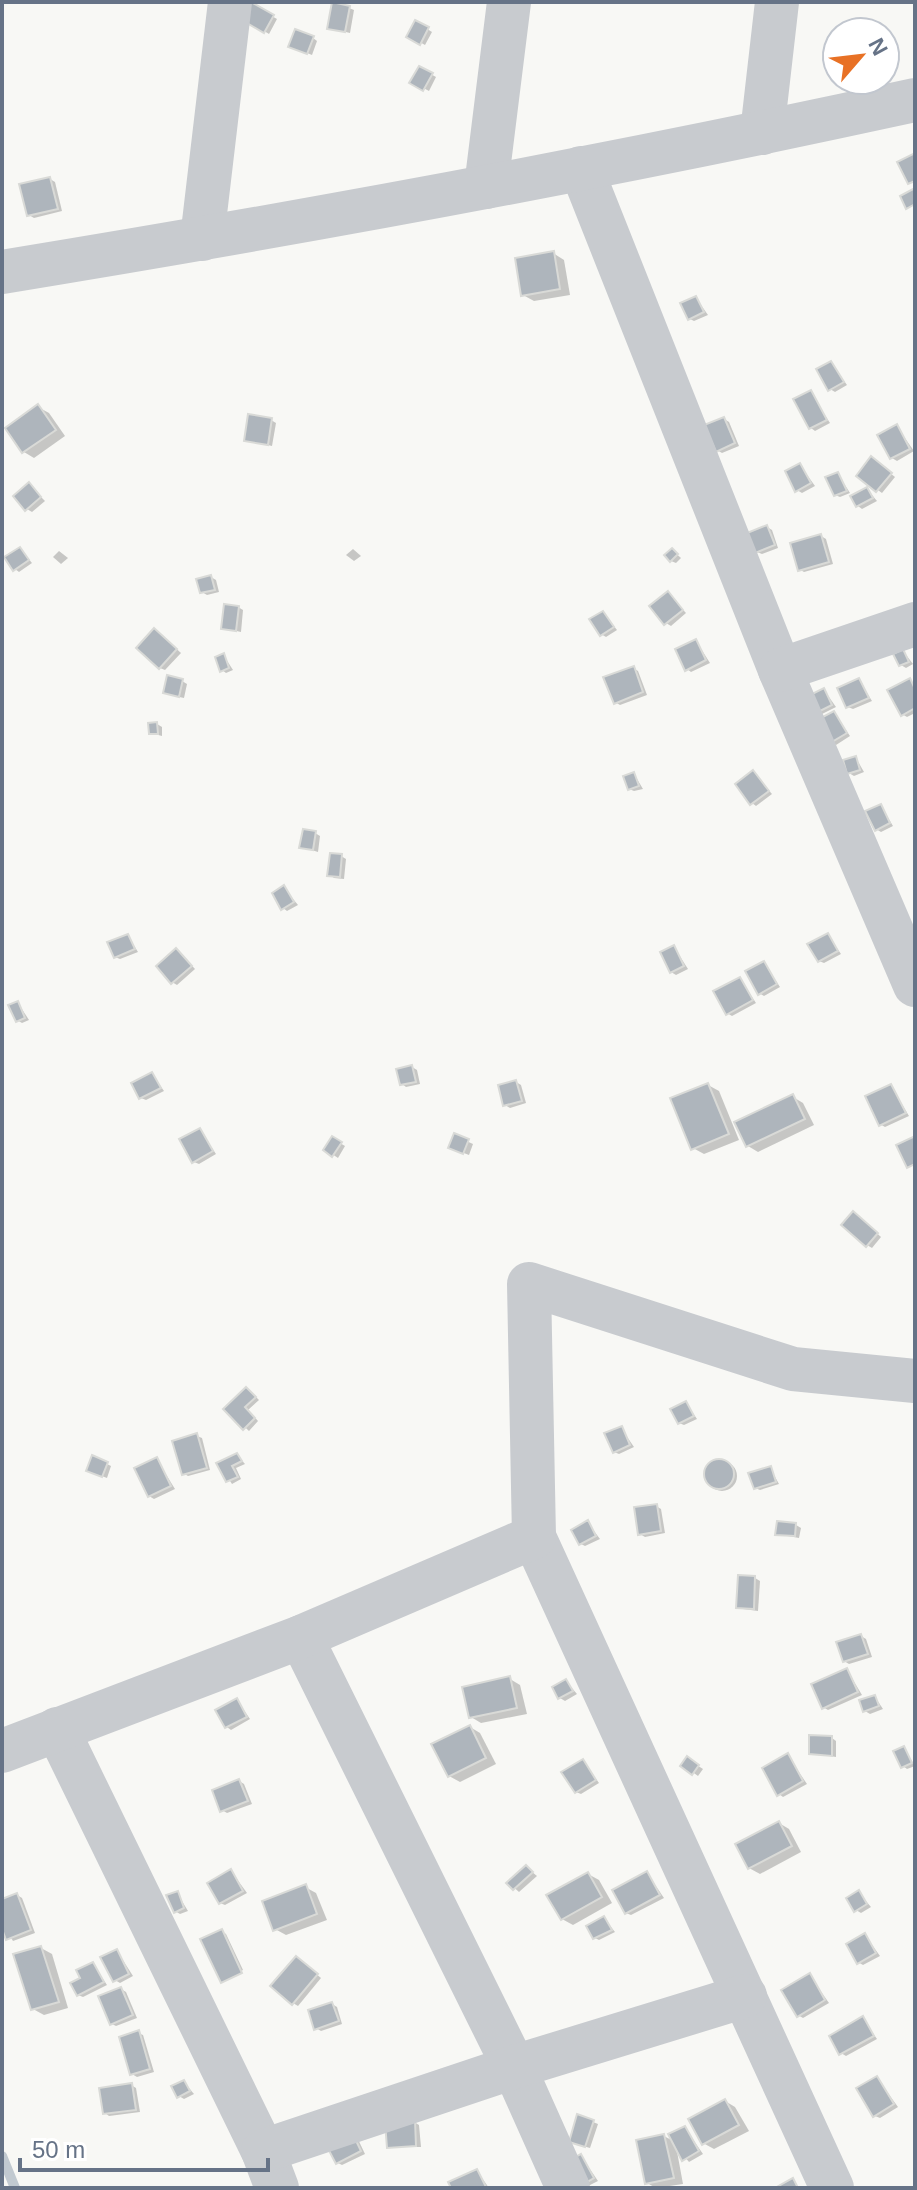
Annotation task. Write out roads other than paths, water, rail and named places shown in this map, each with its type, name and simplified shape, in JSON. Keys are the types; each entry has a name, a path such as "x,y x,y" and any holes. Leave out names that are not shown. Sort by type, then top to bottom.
{"street":[{"path":"202,239 230,2"},
{"path":"486,187 509,2"},
{"path":"762,133 777,2"},
{"path":"2,272 486,187 915,100"},
{"path":"581,168 780,670 915,985"},
{"path":"780,670 915,624"},
{"path":"832,2188 534,1537 529,1284 793,1369 915,1381"},
{"path":"2,1751 301,1637 534,1537"},
{"path":"301,1637 514,2067 568,2188"},
{"path":"57,1729 270,2169 514,2067 745,1996"}],"waterway":[{"path":"2,2156 15,2188"}]}
